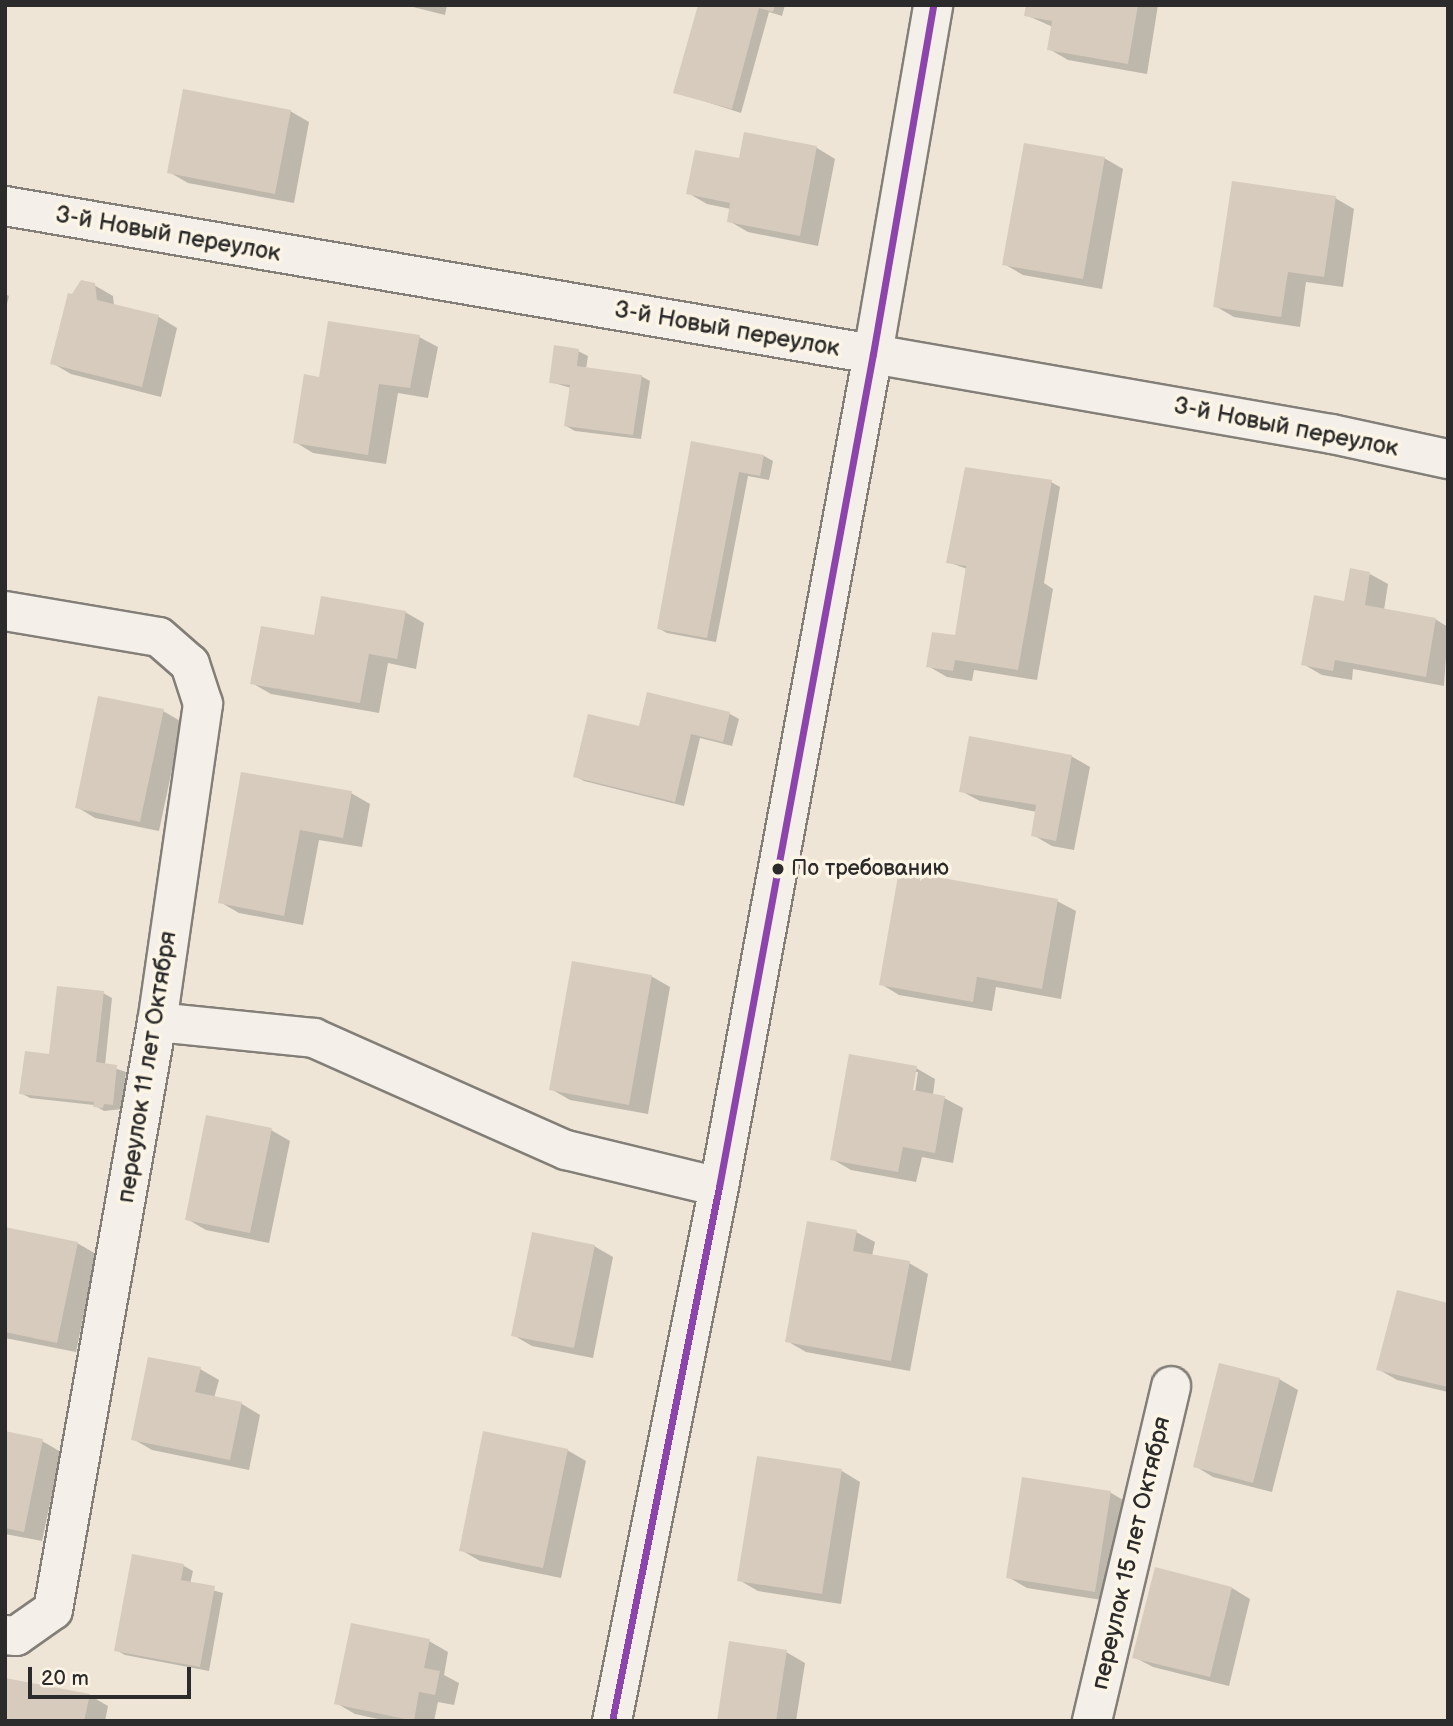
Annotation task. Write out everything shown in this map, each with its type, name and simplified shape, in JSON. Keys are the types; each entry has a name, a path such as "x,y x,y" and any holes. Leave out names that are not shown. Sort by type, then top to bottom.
{"street":[{"path":"612,1721 719,1186 873,354 933,5"},
{"name":"3-й Новый переулок","path":"5,206 1332,434 1448,458"},
{"name":"переулок 11 лет Октября","path":"5,611 159,637 190,664 203,704 157,1022 53,1610 16,1636 5,1634"},
{"path":"157,1022 314,1038 566,1150 719,1186"},
{"name":"переулок 15 лет Октября","path":"1092,1721 1171,1386"}],"building":[{"path":"698,5 775,5 773,12 759,8 732,109 673,93"},
{"path":"1026,5 1138,5 1128,64 1047,50 1052,21 1024,16"},
{"path":"183,89 291,110 275,194 167,173"},
{"path":"744,132 817,146 800,236 727,222 730,203 686,194 695,150 739,158"},
{"path":"1024,143 1105,157 1083,279 1002,265"},
{"path":"1232,181 1336,196 1324,277 1288,272 1281,317 1213,307"},
{"path":"81,280 95,283 97,300 159,315 142,387 50,364 68,293 72,294"},
{"path":"328,321 420,335 410,388 379,384 368,455 293,443 304,374 319,377"},
{"path":"554,345 579,349 577,366 642,375 633,435 564,426 570,385 549,383"},
{"path":"691,441 764,455 760,476 739,472 707,638 657,629"},
{"path":"965,467 1052,480 1018,670 955,660 953,671 926,667 932,632 955,635 966,566 946,563"},
{"path":"1350,568 1370,572 1365,605 1436,618 1426,677 1335,660 1333,671 1301,665 1314,595 1344,601"},
{"path":"321,596 406,611 397,659 369,654 360,703 250,684 261,626 314,635"},
{"path":"647,692 730,712 723,742 691,734 675,802 573,777 588,714 639,726"},
{"path":"98,696 164,709 140,822 75,808"},
{"path":"969,736 1072,755 1056,841 1031,836 1036,805 959,792"},
{"path":"241,772 352,791 343,838 300,830 284,916 218,903"},
{"path":"899,870 1058,899 1042,989 977,977 973,1002 879,985"},
{"path":"572,961 652,975 629,1105 549,1090"},
{"path":"57,986 104,991 96,1062 117,1065 113,1105 93,1107 94,1102 19,1094 25,1051 49,1054"},
{"path":"849,1054 917,1066 913,1090 945,1096 935,1153 903,1147 898,1172 830,1160"},
{"path":"206,1115 272,1128 250,1233 185,1220"},
{"path":"807,1221 857,1230 853,1251 910,1261 891,1361 785,1342"},
{"path":"5,1227 78,1242 57,1343 5,1332"},
{"path":"532,1232 595,1245 574,1348 511,1336"},
{"path":"1397,1290 1448,1303 1448,1387 1376,1370"},
{"path":"148,1357 201,1367 195,1392 242,1402 230,1460 131,1440"},
{"path":"1219,1363 1280,1378 1253,1483 1193,1467"},
{"path":"5,1431 43,1439 24,1532 5,1528"},
{"path":"483,1431 568,1449 543,1568 459,1551"},
{"path":"757,1456 842,1469 822,1594 737,1581"},
{"path":"1022,1477 1111,1491 1095,1592 1006,1578"},
{"path":"132,1554 184,1564 181,1580 215,1586 200,1667 114,1651"},
{"path":"1155,1567 1232,1587 1210,1677 1132,1658"},
{"path":"351,1623 430,1639 424,1668 440,1671 435,1695 419,1692 414,1721 334,1704"},
{"path":"729,1641 787,1650 776,1721 717,1721"},
{"path":"5,1678 90,1694 84,1721 5,1721"}],"transit line":[{"path":"612,1721 719,1187 873,354 933,5"}],"place":[{"name":"По требованию","path":"778,869"}]}
